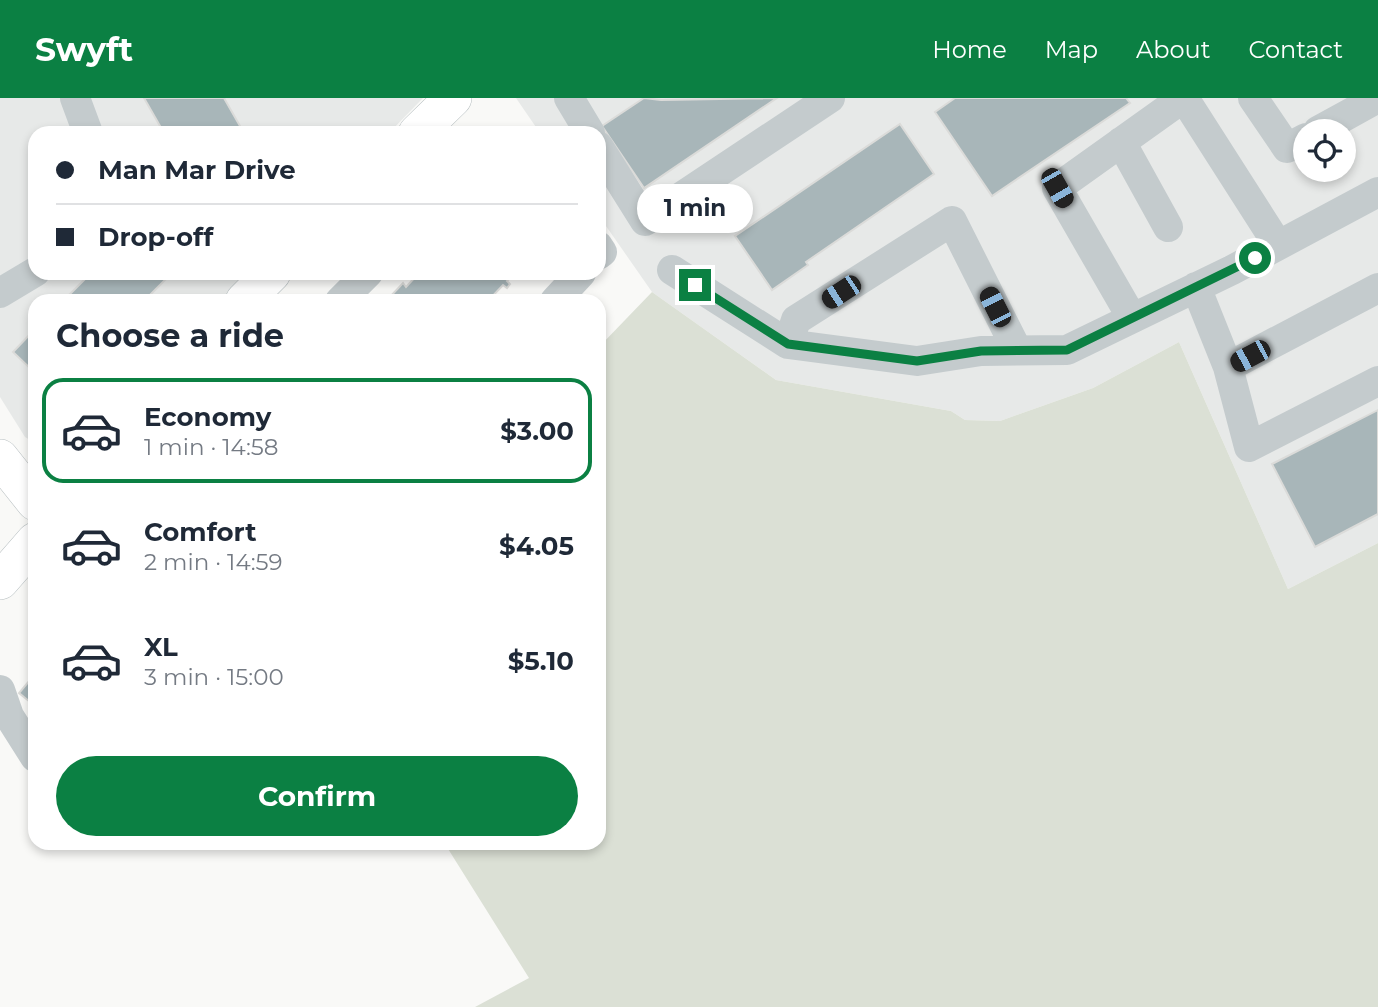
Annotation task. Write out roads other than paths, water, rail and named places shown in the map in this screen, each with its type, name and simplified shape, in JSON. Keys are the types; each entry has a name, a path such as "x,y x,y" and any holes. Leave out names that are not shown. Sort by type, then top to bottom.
{"main road":[{"path":"423,126 453,98"},
{"path":"252,294 266,280"},
{"path":"0,458 28,493"},
{"path":"0,581 28,549"}],"street":[{"path":"75,98 85,126"},
{"path":"569,98 586,126"},
{"path":"606,159 645,221 830,98"},
{"path":"1132,318 1057,188 1184,98 1278,246"},
{"path":"1253,98 1287,148 1293,145"},
{"path":"1340,119 1378,98"},
{"path":"1121,142 1168,227"},
{"path":"672,270 788,344 917,361 981,351 1067,350 1278,246 1378,192"},
{"path":"788,344 796,320 952,221 1017,350"},
{"path":"0,293 28,276"},
{"path":"562,294 575,280"},
{"path":"1196,287 1228,367 1249,447 1378,381"},
{"path":"1228,367 1378,288"},
{"path":"0,690 9,716 28,746"}]}
